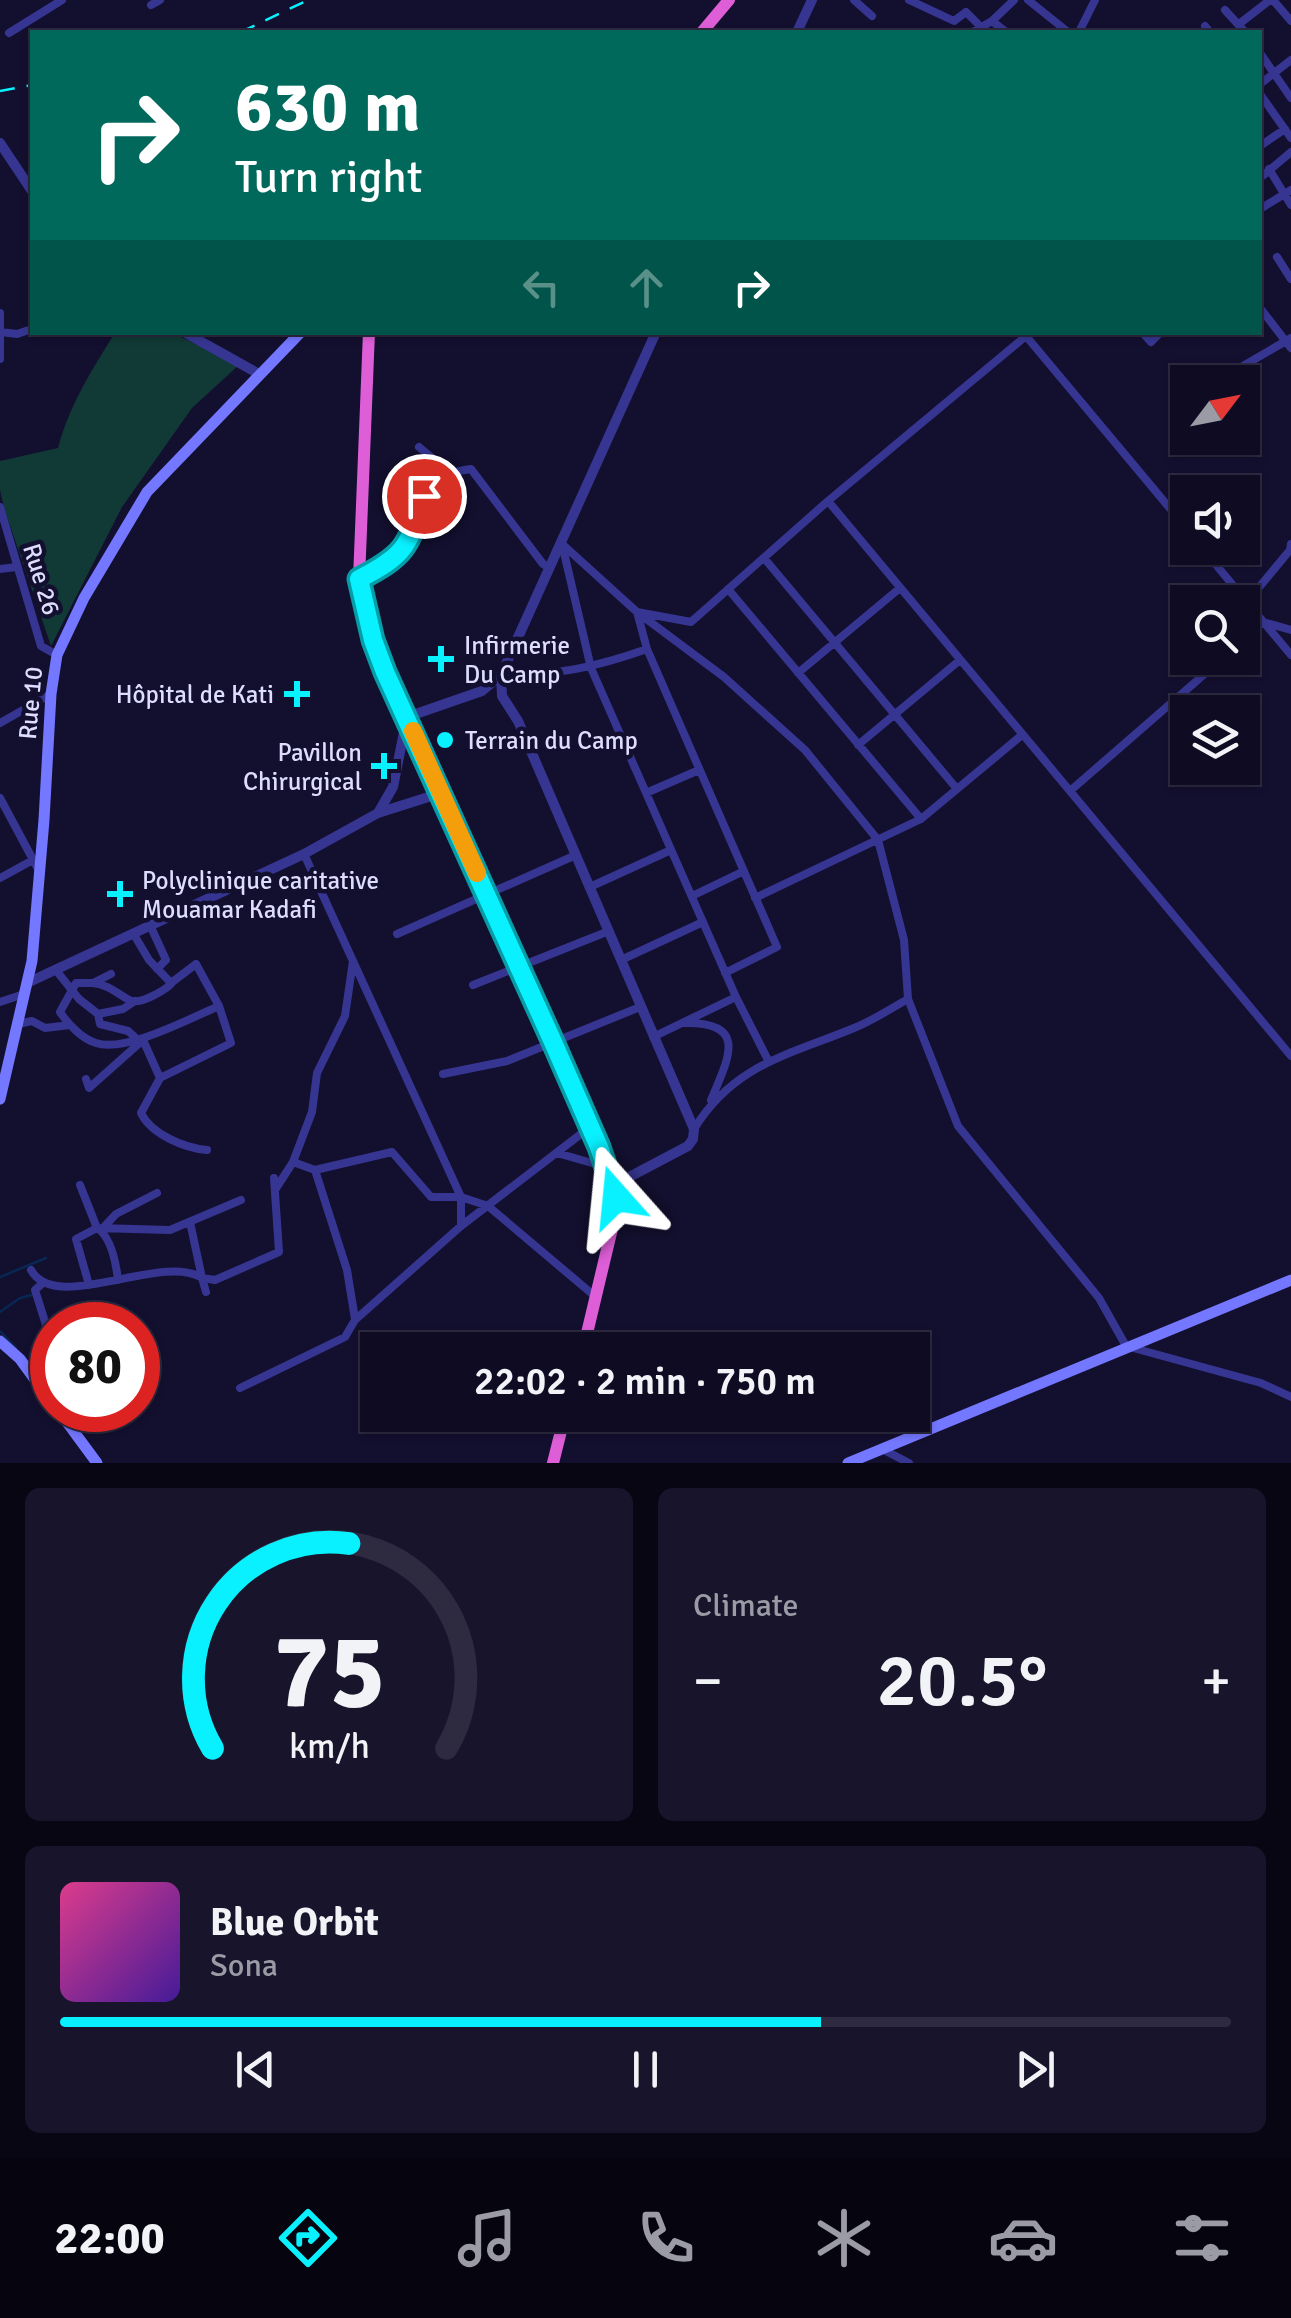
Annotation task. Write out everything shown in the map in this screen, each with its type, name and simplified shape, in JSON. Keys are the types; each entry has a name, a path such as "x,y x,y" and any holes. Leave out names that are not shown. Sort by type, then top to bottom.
{"highway":[{"path":"704,30 729,0"},
{"path":"369,335 359,579 373,640 614,1185 615,1216 588,1332"},
{"path":"553,1463 561,1432"}],"main road":[{"name":"Rue 10","path":"0,1099 7,1049 18,1024 26,988 40,875 57,654 84,598 148,492 298,335"},
{"path":"848,1463 1291,1280"},
{"path":"0,1341 30,1373"},
{"path":"74,1432 97,1463"}],"street":[{"path":"9,32 62,0"},
{"path":"797,30 812,0"},
{"path":"854,0 872,16"},
{"path":"909,0 954,20"},
{"path":"949,30 954,20 966,12 977,29 1014,0"},
{"path":"1029,0 1066,30"},
{"path":"1080,30 1095,0"},
{"path":"1239,24 1272,0 1291,21"},
{"path":"1225,10 1244,30"},
{"path":"992,21 1003,30"},
{"path":"1262,56 1291,98"},
{"path":"1262,82 1291,60"},
{"path":"1262,97 1291,138"},
{"path":"1262,145 1285,129"},
{"path":"0,143 30,189"},
{"path":"1262,176 1289,158"},
{"path":"1270,170 1288,192 1291,205"},
{"path":"1262,207 1288,192"},
{"path":"1277,257 1291,279"},
{"path":"1245,365 1289,343 1262,310"},
{"path":"0,313 0,359"},
{"path":"1,332 17,334 30,330"},
{"path":"189,335 259,374"},
{"path":"655,335 501,675 500,688 518,721 694,1129"},
{"path":"637,612 691,622 828,501 1026,336 1170,508"},
{"path":"420,447 449,472"},
{"path":"359,579 387,565 411,540 424,496 449,472 471,470 543,564 551,569"},
{"path":"828,501 1291,1056"},
{"name":"Rue 26","path":"0,507 41,646 57,654"},
{"path":"562,544 637,612 724,677 804,750 878,840 904,940 908,998 958,1126 1099,1298 1126,1346 1262,1383 1291,1397"},
{"path":"562,544 592,668 736,997 768,1060"},
{"path":"1260,586 1291,544"},
{"path":"764,558 958,789"},
{"path":"1216,565 1233,585"},
{"path":"1,570 16,566"},
{"path":"798,673 900,588"},
{"path":"728,589 921,819"},
{"path":"637,612 646,649 777,947 726,973"},
{"path":"1260,617 1291,655"},
{"path":"1264,622 1291,630"},
{"path":"1260,625 1264,622"},
{"path":"392,802 407,718 482,691 501,675 592,668 646,649"},
{"path":"858,745 960,660"},
{"path":"1070,791 1203,675"},
{"path":"482,691 508,705"},
{"path":"0,722 51,694"},
{"path":"755,898 921,819 1022,735"},
{"path":"646,793 699,770"},
{"path":"0,1002 55,969 304,854 392,802 441,793"},
{"path":"0,798 40,875"},
{"path":"592,886 671,850"},
{"path":"304,854 462,1197 461,1226"},
{"path":"397,934 576,855"},
{"path":"0,878 33,860"},
{"path":"692,896 744,872"},
{"path":"621,960 703,922"},
{"path":"150,925 166,960 157,969"},
{"path":"474,985 608,931"},
{"path":"133,932 171,983"},
{"path":"275,1190 293,1162 312,1112 317,1073 345,1016 353,961"},
{"path":"98,1014 123,1009 172,985 196,964 219,1006 231,1043 160,1078 141,1112 146,1125 190,1148 207,1150"},
{"path":"55,969 98,1014 100,1024 128,1031 141,1040 160,1078"},
{"path":"93,983 111,974"},
{"path":"135,1002 114,988 76,983 60,1012 70,1025 97,1044 141,1040 219,1006"},
{"path":"653,1037 736,997"},
{"path":"709,1104 768,1060 858,1027 908,998"},
{"path":"443,1074 507,1061 640,1007"},
{"path":"18,1024 32,1021 45,1028 70,1025"},
{"path":"614,1185 688,1146 727,1066 731,1052 729,1039 722,1030 702,1022 683,1023"},
{"path":"1281,1044 1291,1035"},
{"path":"86,1079 89,1088 141,1040"},
{"path":"240,1388 345,1337 355,1320 461,1226 590,1127"},
{"path":"293,1162 315,1170 392,1152 431,1197 462,1197 488,1206 597,1298"},
{"path":"557,1153 607,1167"},
{"path":"315,1170 347,1270 355,1320"},
{"path":"31,1270 34,1277 44,1282 72,1287 184,1269 215,1280 279,1252 274,1178"},
{"path":"80,1185 103,1232 118,1280"},
{"path":"89,1285 76,1239 157,1193"},
{"path":"100,1228 170,1230 241,1200"},
{"path":"190,1222 206,1292"},
{"path":"39,1302 35,1290 44,1282"},
{"path":"882,1449 909,1463"}],"green space":[{"path":"114,335 176,335 240,364 192,408 122,507 51,646 4,508 0,461 58,448 90,374"}],"waterway":[{"path":"0,1277 46,1258"},
{"path":"0,1312 32,1295"},
{"path":"0,1331 16,1348"}],"railway":[{"path":"245,30 308,0"},
{"path":"0,91 30,85"}],"slow traffic":[{"path":"413,731 477,873"}],"place":[{"name":"Infirmerie Du Camp","path":"441,659"},
{"name":"Hôpital de Kati","path":"297,694"},
{"name":"Terrain du Camp","path":"445,740"},
{"name":"Pavillon Chirurgical","path":"384,766"},
{"name":"Polyclinique caritative Mouamar Kadafi","path":"120,894"}],"route":[{"path":"424,496 411,540 387,565 359,579 373,640 599,1147 616,1197"}]}
